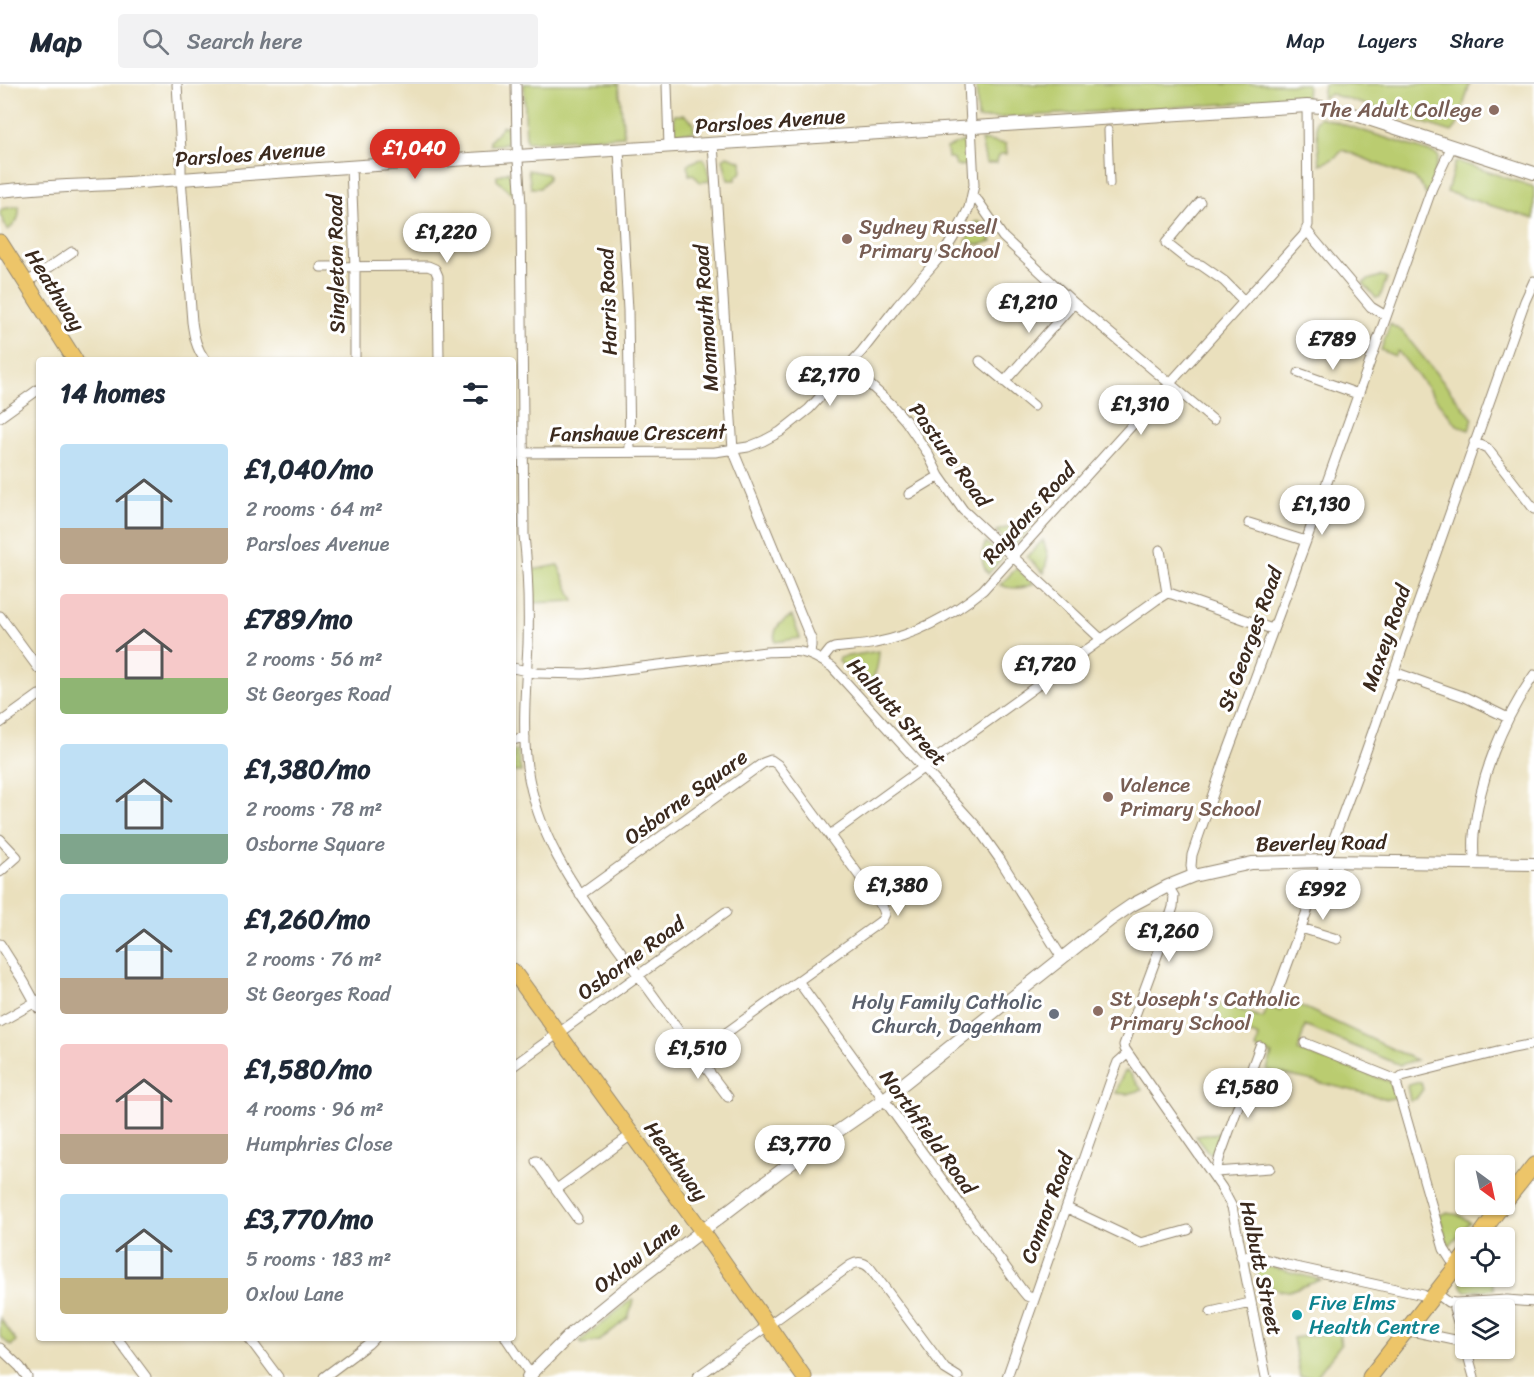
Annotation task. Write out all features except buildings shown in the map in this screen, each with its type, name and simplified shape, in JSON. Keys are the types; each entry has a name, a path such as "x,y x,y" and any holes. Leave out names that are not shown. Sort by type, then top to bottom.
{"main road":[{"name":"Heathway","path":"0,242 73,357"},
{"name":"Heathway","path":"516,975 702,1231 804,1377"},
{"path":"1515,1190 1534,1165"},
{"path":"1486,1227 1496,1215"},
{"path":"1370,1377 1455,1268"}],"street":[{"path":"177,84 181,178 192,322 194,338 203,357"},
{"path":"516,84 521,205 518,453 527,566 528,644 525,737 527,767 540,820 549,843 563,868 580,895 686,1041 696,1050 697,1056 728,1097"},
{"path":"667,84 669,147"},
{"name":"Fanshawe Crescent","path":"518,453 733,450 756,444 780,432 809,410 862,351 945,251 969,208 974,185 969,84"},
{"path":"1307,106 1307,231 1371,307 1386,316"},
{"name":"Parsloes Avenue","path":"0,191 1307,106 1332,108 1534,172"},
{"path":"1108,129 1110,184"},
{"name":"Monmouth Road","path":"713,144 733,450 811,639 810,653"},
{"name":"St Georges Road","path":"1193,876 1192,855 1224,762 1432,189 1452,146"},
{"name":"Harris Road","path":"619,150 628,310 630,452"},
{"name":"Singleton Road","path":"351,167 355,267 355,357"},
{"path":"972,197 978,201 1003,237 1074,303 1213,420"},
{"path":"1200,202 1166,243 1190,262 1201,265 1224,281 1244,301"},
{"name":"Raydons Road","path":"822,660 834,648 889,640 917,631 958,609 983,590 1307,231"},
{"path":"26,283 72,252"},
{"path":"321,267 428,266 435,269 438,276 439,357"},
{"name":"Maxey Road","path":"1272,1006 1534,281"},
{"path":"1004,382 1074,303"},
{"path":"980,361 1034,406"},
{"name":"Pasture Road","path":"849,366 890,403 905,420 963,510 1102,639"},
{"path":"1299,373 1358,394"},
{"path":"0,417 36,390"},
{"path":"1474,442 1487,448 1534,509"},
{"path":"909,494 939,476"},
{"path":"1249,523 1306,541"},
{"path":"516,535 524,535"},
{"path":"1160,550 1167,593"},
{"path":"830,835 1167,593 1272,629"},
{"path":"0,616 36,665"},
{"name":"Halbutt Street","path":"516,669 545,674 584,674 766,652 810,653 832,667 977,827 1062,958"},
{"path":"1394,672 1465,697 1508,718"},
{"path":"1474,863 1474,836 1484,783 1508,718 1534,675"},
{"path":"0,723 36,696"},
{"path":"516,739 525,737"},
{"name":"Osborne Square","path":"580,895 763,763 771,760 778,765 883,908 885,914 882,920 708,1046 696,1050"},
{"path":"0,839 17,857 0,872"},
{"name":"Beverley Road","path":"1062,958 1132,905 1168,886 1193,876 1252,863 1325,861 1534,864"},
{"path":"1127,1054 1124,1045 1173,907 1174,897 1168,886"},
{"name":"Osborne Road","path":"516,1064 726,912"},
{"path":"1301,928 1336,939"},
{"path":"0,944 36,1001"},
{"name":"Oxlow Lane","path":"530,1376 571,1334 702,1231 783,1170 883,1100 1062,958"},
{"name":"Northfield Road","path":"798,981 1022,1290 1034,1299"},
{"path":"0,1022 36,1005"},
{"path":"1305,1043 1397,1080"},
{"path":"1397,1080 1402,1076 1534,1044"},
{"path":"1260,1046 1214,1174 1270,1168"},
{"name":"Halbutt Street","path":"1127,1054 1214,1174 1232,1207 1266,1377"},
{"name":"Connor Road","path":"1007,1377 1118,1062 1127,1054"},
{"path":"1397,1080 1444,1249 1451,1260 1455,1260"},
{"path":"557,1189 631,1135"},
{"path":"536,1161 577,1218"},
{"path":"1066,1208 1141,1243 1188,1230"},
{"path":"1241,1256 1253,1256 1434,1296 1455,1303 1455,1312"},
{"path":"697,1377 851,1264 862,1263 870,1268 945,1370 958,1377"},
{"path":"1515,1301 1534,1302"},
{"path":"1211,1312 1250,1303"},
{"path":"1407,1330 1455,1343"},
{"path":"119,1341 146,1377"},
{"path":"251,1341 278,1377"},
{"path":"324,1377 371,1341"},
{"path":"508,1341 530,1376"},
{"path":"0,1348 27,1377"},
{"path":"1469,1359 1474,1377"}],"green space":[{"path":"524,84 619,84 624,136 526,142"},
{"path":"976,84 1307,84 1306,99 978,119"},
{"path":"1324,84 1470,84 1457,126 1452,132 1331,94 1322,98"},
{"path":"674,115 684,115 693,122 694,132 675,133"},
{"path":"1320,117 1436,154 1438,159 1428,195 1415,179 1343,150 1333,159 1320,164 1316,121"},
{"path":"503,126 507,126 507,144 490,145 490,141"},
{"path":"981,140 1006,144 1007,154 1001,154 997,158 997,163 986,163"},
{"path":"964,141 969,165 956,166 952,158 948,158 947,148"},
{"path":"727,156 741,161 742,172 736,180 728,180 723,159"},
{"path":"703,158 710,181 700,182 693,174 689,175 688,164"},
{"path":"1459,162 1534,187 1534,219 1447,192 1455,163"},
{"path":"528,170 548,174 548,179 540,188 531,188"},
{"path":"509,171 514,193 511,193 497,180 497,176"},
{"path":"19,206 17,220 8,230 0,211"},
{"path":"975,222 980,222 992,241 979,245 966,242"},
{"path":"1381,276 1387,278 1380,297 1376,298 1363,283"},
{"path":"1390,324 1402,331 1473,419 1469,430 1458,426 1398,351 1395,356 1381,350"},
{"path":"1012,526 1029,530 1013,547 996,531"},
{"path":"1043,540 1048,556 1044,573 1027,557"},
{"path":"986,542 1002,558 988,574 982,558"},
{"path":"558,565 574,601 532,603 532,570"},
{"path":"1017,568 1033,584 1017,588 1000,585"},
{"path":"792,616 800,638 775,642 778,626"},
{"path":"879,651 876,672 864,690 839,661 839,658"},
{"path":"517,750 521,772 516,772"},
{"path":"1286,996 1301,1006 1416,1060 1400,1065 1305,1026 1298,1051 1388,1081 1391,1083 1395,1098 1388,1099 1267,1070 1272,1054 1256,1049 1259,1037 1214,1020 1220,1003 1263,1018 1268,1006 1280,1011"},
{"path":"1126,1071 1142,1090 1127,1094 1116,1093"},
{"path":"1421,1082 1423,1089 1416,1099 1410,1100 1407,1086"},
{"path":"1220,1133 1211,1153 1196,1136"},
{"path":"1446,1213 1459,1215 1470,1222 1466,1227 1455,1227 1455,1239 1450,1245 1447,1242 1439,1215"},
{"path":"1256,1263 1321,1280 1289,1291 1279,1291 1273,1287 1259,1290"},
{"path":"1462,1287 1494,1287 1494,1289 1466,1291"},
{"path":"632,1299 634,1301 628,1318 599,1341 582,1344 580,1341"},
{"path":"0,1318 16,1341 11,1346 0,1337"},
{"path":"1339,1332 1341,1344 1316,1377 1300,1377 1293,1338"}],"place":[{"name":"The Adult College","path":"1494,110"},
{"name":"Sydney Russell Primary School","path":"847,239"},
{"name":"Valence Primary School","path":"1108,797"},
{"name":"St Joseph's Catholic Primary School","path":"1098,1011"},
{"name":"Holy Family Catholic Church, Dagenham","path":"1054,1014"},
{"name":"Five Elms Health Centre","path":"1297,1315"}]}
